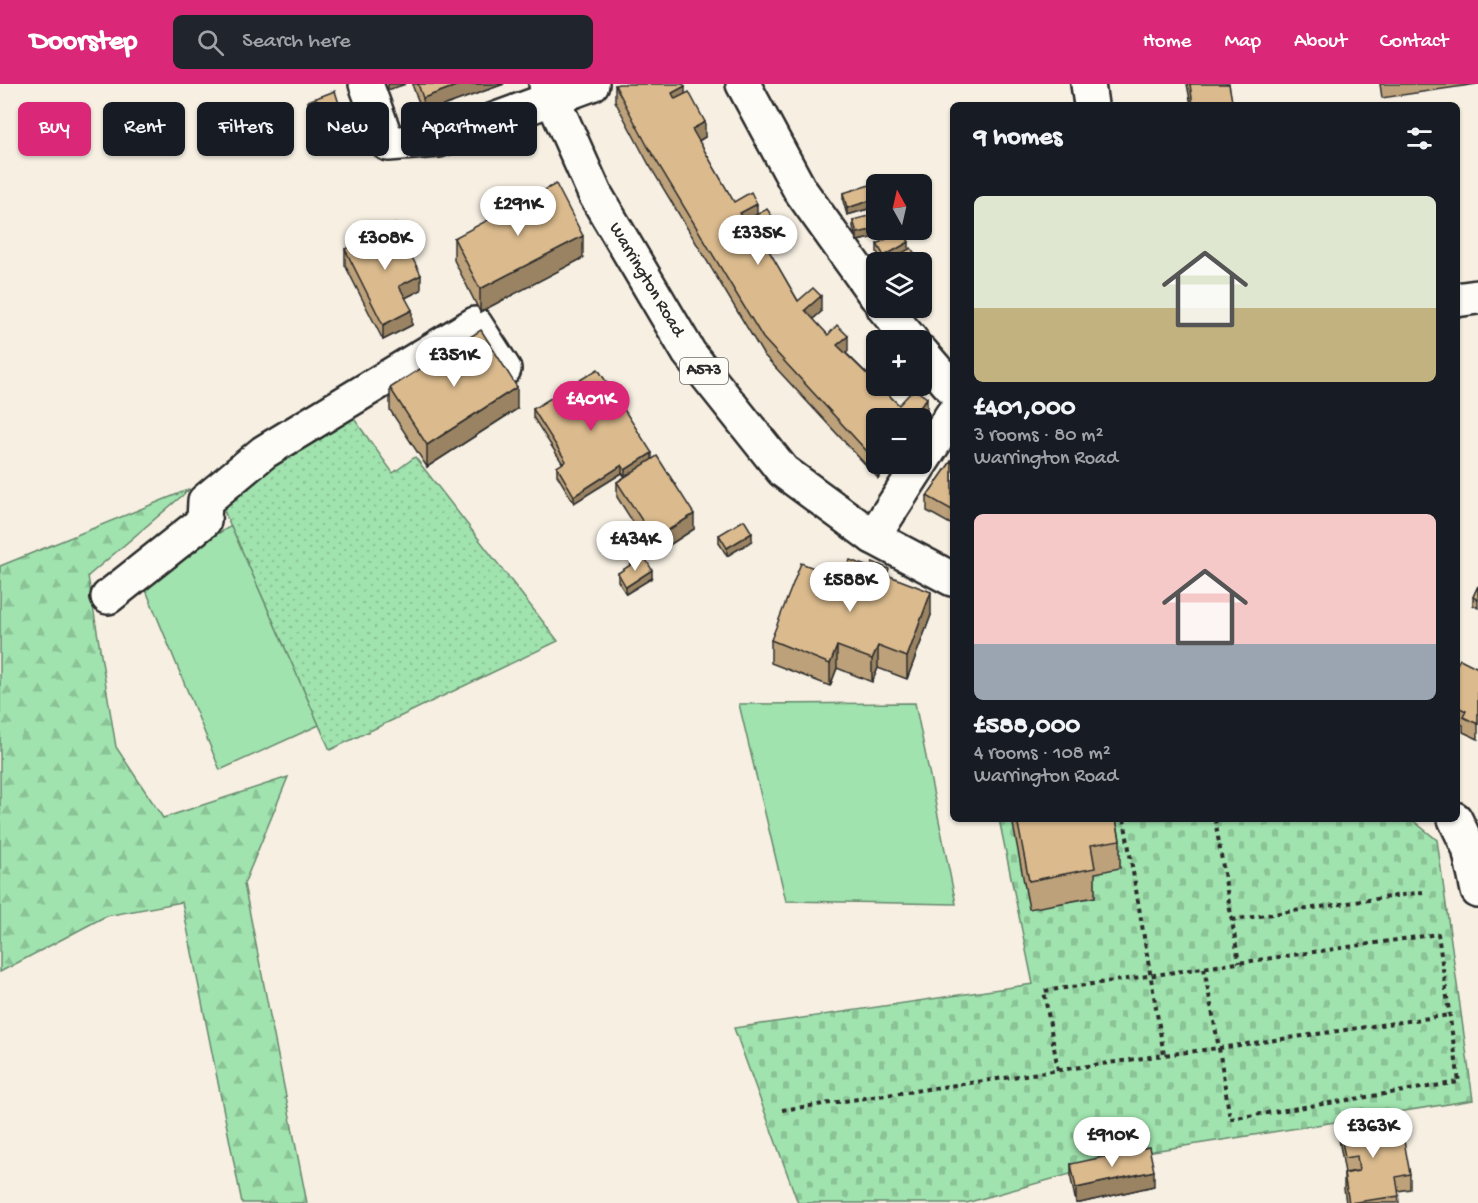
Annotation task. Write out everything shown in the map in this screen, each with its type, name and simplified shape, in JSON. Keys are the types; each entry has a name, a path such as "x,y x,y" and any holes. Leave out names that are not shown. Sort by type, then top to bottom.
{"main road":[{"path":"366,84 388,144 439,140 549,92 592,84"},
{"path":"743,84 800,190 866,282"},
{"path":"1088,84 1091,102"},
{"name":"Warrington Road","path":"549,92 595,194 689,353 783,471 873,537 950,578"},
{"path":"892,318 903,330"},
{"path":"108,597 204,521 205,501 264,452 475,324 509,378"},
{"path":"932,365 950,386"},
{"path":"873,537 950,418"},
{"path":"1465,825 1478,891"}],"path":[{"path":"1124,822 1164,1055"},
{"path":"1216,822 1239,963"},
{"path":"1232,920 1423,892"},
{"path":"1058,1070 1044,991 1438,934 1459,1082 1230,1119 1220,1048 1204,968"},
{"path":"782,1110 1450,1015"}],"green space":[{"path":"352,416 393,473 415,457 558,641 330,750 217,495"},
{"path":"190,489 88,576 116,747 163,818 288,777 244,884 307,1203 242,1203 182,902 106,916 0,972 0,566"},
{"path":"231,526 319,725 220,770 141,578"},
{"path":"915,703 956,904 786,901 739,704"},
{"path":"1000,822 1415,822 1437,840 1473,1100 1153,1151 966,1203 798,1203 734,1028 1033,984"}],"building":[{"path":"418,84 461,84 423,98"},
{"path":"683,84 685,86 672,93 675,99 689,92 705,122 692,129 734,202 751,192 757,204 740,213 745,221 767,209 774,219 757,230 798,301 813,288 821,296 805,310 828,335 837,325 848,336 837,345 866,373 866,396 890,396 899,405 907,396 924,396 927,398 920,408 866,408 866,450 763,338 648,147 615,85"},
{"path":"1190,84 1229,84 1232,101 1193,102"},
{"path":"335,91 338,102 308,102"},
{"path":"556,184 583,236 480,289 454,238"},
{"path":"866,186 866,202 847,208 843,193"},
{"path":"866,217 866,231 857,233 853,220"},
{"path":"395,224 421,275 399,286 412,310 383,325 345,249"},
{"path":"884,240 908,240 909,242 891,252 882,252 877,244"},
{"path":"481,330 517,387 427,445 390,388"},
{"path":"598,369 652,453 625,470 622,465 574,496 557,467 566,461 533,409"},
{"path":"657,456 694,514 654,539 617,482"},
{"path":"950,463 950,509 927,496"},
{"path":"744,520 752,533 727,548 719,535"},
{"path":"644,556 652,570 626,587 618,573"},
{"path":"850,560 871,568 873,562 889,569 887,575 931,592 907,657 878,646 872,659 837,646 830,664 771,640 801,563 842,579"},
{"path":"1478,586 1478,600 1473,597"},
{"path":"1460,659 1478,668 1478,724 1463,717 1466,711 1460,708"},
{"path":"1018,822 1117,822 1120,840 1091,845 1095,868 1029,881"},
{"path":"1360,1115 1362,1124 1388,1119 1390,1132 1402,1130 1410,1174 1396,1177 1399,1196 1349,1203 1344,1174 1359,1171 1357,1156 1345,1158 1338,1119"},
{"path":"1149,1147 1154,1171 1076,1188 1071,1164"}]}
